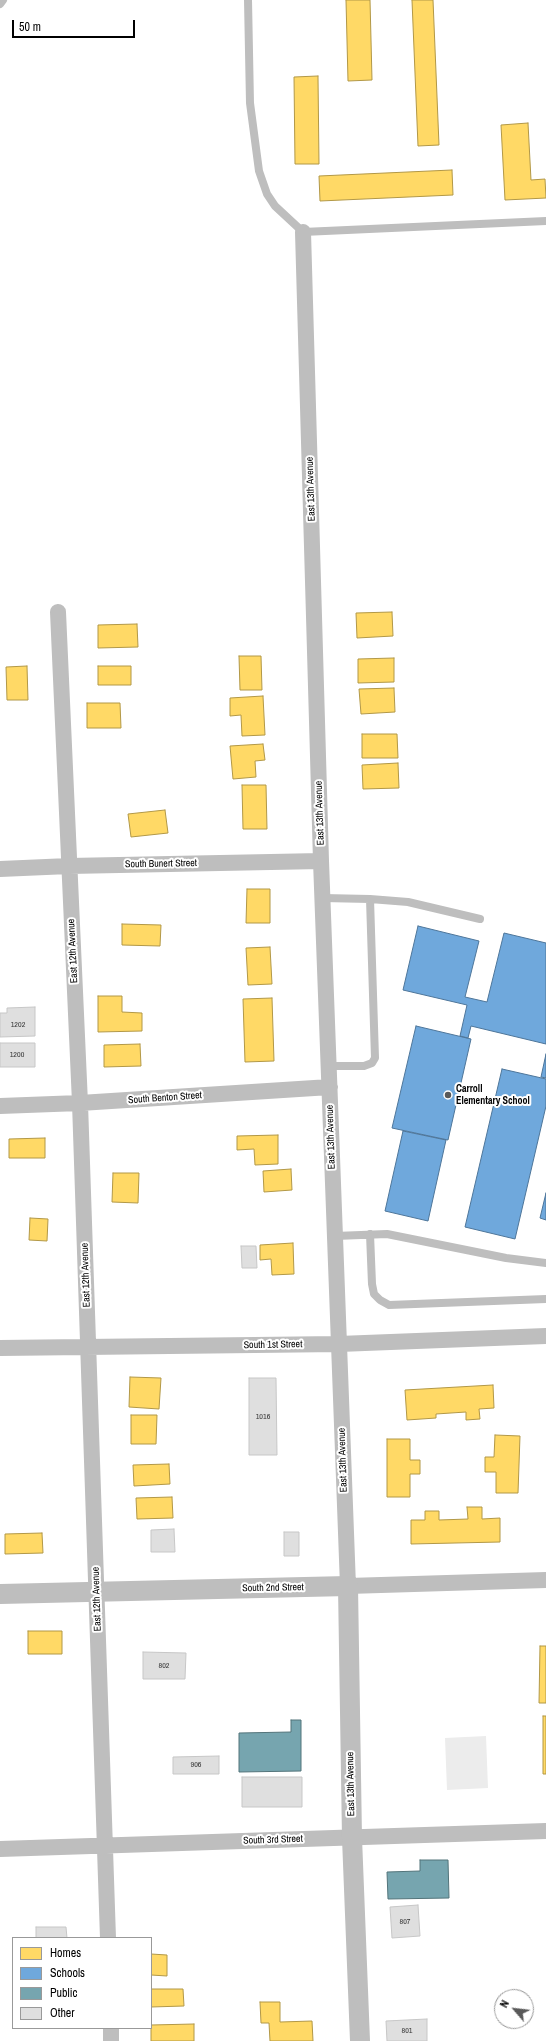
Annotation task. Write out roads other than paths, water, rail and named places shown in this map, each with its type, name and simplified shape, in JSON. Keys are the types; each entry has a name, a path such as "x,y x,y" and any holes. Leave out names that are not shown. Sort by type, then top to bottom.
{"street":[{"name":"East 13th Avenue","path":"303,232 321,861 348,1586 352,1838 360,2041"},
{"name":"East 12th Avenue","path":"58,612 80,1103 108,1937"},
{"name":"South Bunert Street","path":"0,870 69,866 321,861"},
{"name":"South Benton Street","path":"0,1106 80,1103 330,1087"},
{"name":"South 1st Street","path":"0,1348 339,1344 546,1336"},
{"name":"South 2nd Street","path":"0,1594 546,1580"},
{"name":"South 3rd Street","path":"0,1850 546,1831"},
{"path":"111,2029 111,2041"}],"lane":[{"path":"0,4 3,0"},
{"path":"248,0 250,104 259,172 268,194 275,206 303,232 546,221"},
{"path":"323,898 370,899 408,902 480,920"},
{"path":"329,1066 364,1066 372,1063 375,1058 370,899"},
{"path":"370,1234 372,1284 374,1294 380,1300 389,1305 546,1299"},
{"path":"335,1236 387,1234 506,1258 546,1262"}],"place":[{"name":"Carroll Elementary School","path":"448,1095"}]}
